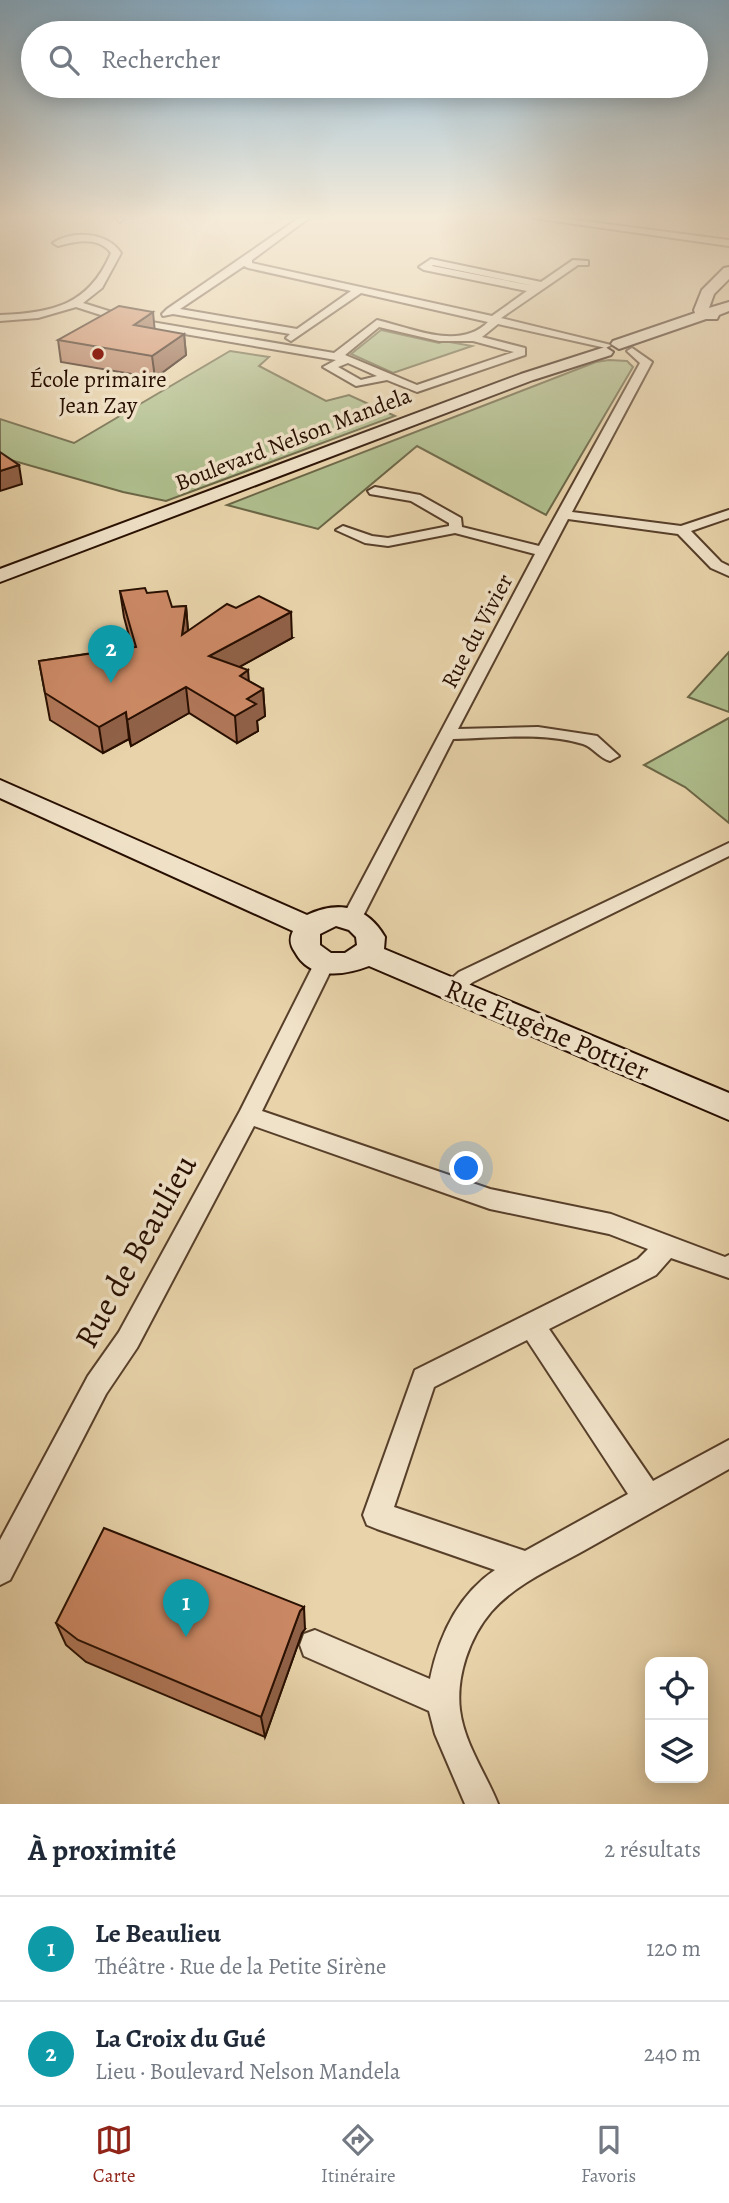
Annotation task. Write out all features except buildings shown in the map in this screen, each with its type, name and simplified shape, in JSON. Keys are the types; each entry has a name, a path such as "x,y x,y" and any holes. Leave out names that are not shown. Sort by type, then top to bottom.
{"street":[{"path":"152,325 184,302"},
{"path":"286,346 287,341 342,302"},
{"name":"Rue du Vivier","path":"352,918 643,366 618,349 410,302"},
{"path":"389,376 360,384 330,367 377,323 464,341 491,326 494,320 518,302"},
{"path":"702,302 701,310 708,315"},
{"path":"0,318 42,315 77,304 118,319 343,357 417,389 521,353 521,349 473,338"},
{"path":"175,308 299,332"},
{"name":"Boulevard Nelson Mandela","path":"0,576 527,377 618,349 729,309"},
{"path":"375,491 415,498 456,521 456,529"},
{"path":"565,515 682,530 729,514"},
{"path":"343,530 370,540 388,542 456,529 545,552"},
{"path":"682,530 716,565 729,572"},
{"path":"449,734 538,732 591,740 610,756"},
{"path":"0,788 309,927"},
{"path":"451,988 466,977 729,849"},
{"path":"327,918 352,918 363,924 370,934 371,944 365,953 348,963 325,962 311,956 303,938 309,927 327,918"},
{"name":"Rue Eugène Pottier","path":"365,953 729,1107"},
{"name":"Rue de Beaulieu","path":"0,1570 97,1385 128,1340 249,1115 325,962"},
{"path":"249,1115 490,1199 611,1224 665,1247 727,1267"},
{"path":"527,1566 377,1515 424,1379 647,1267 665,1247"},
{"path":"531,1325 649,1499"},
{"path":"482,1804 447,1724 444,1702 452,1655 462,1629 477,1605 496,1587 527,1566 729,1454"},
{"path":"316,1645 444,1702"}],"green space":[{"path":"381,330 439,343 444,341 472,346 393,373 351,354"},
{"path":"230,351 269,357 259,366 326,401 349,395 395,416 166,501 123,492 0,457 0,419 74,443"},
{"path":"627,361 633,367 546,515 417,446 318,529 227,505 596,362"},
{"path":"729,652 729,712 688,697"},
{"path":"729,718 729,823 685,787 644,765"}],"place":[{"name":"École primaire Jean Zay","path":"98,354"},
{"name":"La Croix du Gué","path":"111,683"},
{"name":"Le Beaulieu","path":"186,1637"}]}
